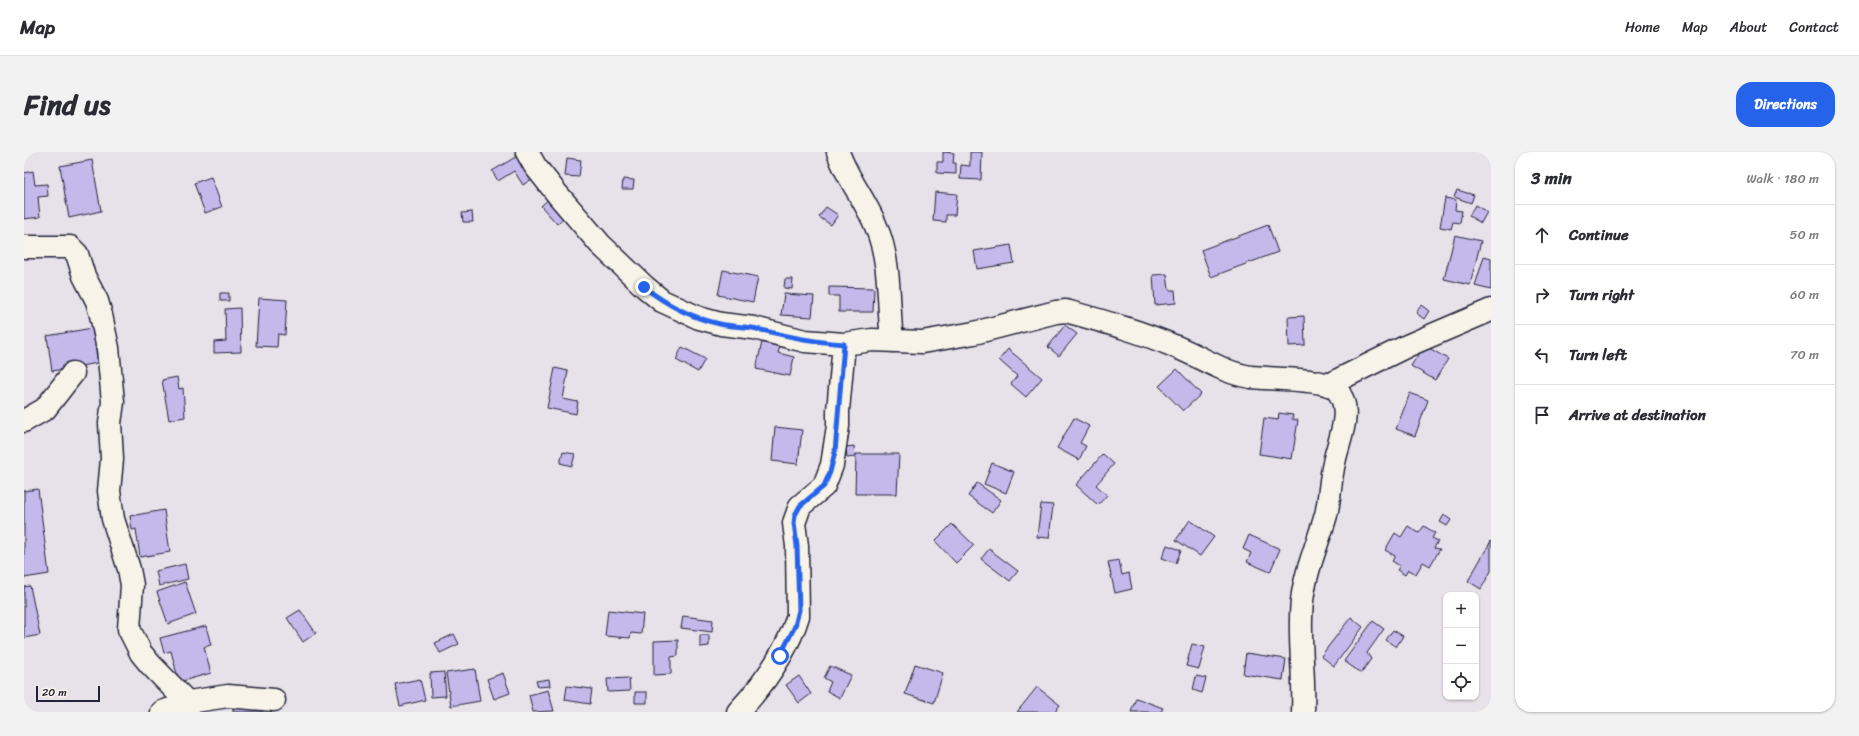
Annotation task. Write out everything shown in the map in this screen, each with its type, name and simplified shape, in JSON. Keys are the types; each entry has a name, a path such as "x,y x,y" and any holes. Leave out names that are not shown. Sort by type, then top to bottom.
{"street":[{"path":"527,152 535,166 558,195 600,244 644,287 662,301 699,318 721,324 754,328 805,341 844,344 857,341 922,342 974,333 1056,312 1066,311 1175,346 1228,371 1251,377 1304,380 1328,385 1335,389 1339,394 1343,405 1344,418 1334,464 1326,514 1302,600 1303,712"},
{"path":"838,152 852,184 873,219 882,243 888,283 892,341"},
{"path":"24,247 70,247 73,249 77,254 84,276 97,301 105,330 112,385 110,423 112,459 109,491 113,519 129,568 132,585 129,630 141,653 188,704"},
{"path":"1328,385 1409,346 1491,310"},
{"path":"738,712 771,670 788,640 796,621 799,610 797,546 794,523 800,506 824,486 832,465 838,426 844,344"},
{"path":"24,421 45,410 73,373"},
{"path":"162,712 188,704 228,696 274,700"}],"building":[{"path":"943,152 954,153 953,163 956,163 956,174 937,173 937,162 943,162"},
{"path":"970,152 982,152 981,180 960,179 961,165 970,166"},
{"path":"519,155 533,178 523,185 514,171 498,181 492,171"},
{"path":"567,158 581,160 579,177 565,176"},
{"path":"92,160 101,211 69,218 60,166"},
{"path":"33,171 35,185 47,184 48,196 38,197 40,217 24,219 24,173"},
{"path":"211,177 222,207 205,213 194,183"},
{"path":"623,179 634,180 633,189 622,189"},
{"path":"1457,190 1474,195 1471,203 1454,197"},
{"path":"935,192 957,194 955,215 946,215 946,222 933,221"},
{"path":"553,195 569,213 557,224 541,206"},
{"path":"1445,198 1456,200 1455,210 1462,211 1460,223 1453,222 1451,229 1440,227"},
{"path":"1475,205 1487,212 1481,223 1469,216"},
{"path":"826,207 838,215 831,225 819,217"},
{"path":"472,212 473,222 463,222 462,213"},
{"path":"1268,225 1278,252 1211,277 1201,250"},
{"path":"1455,235 1481,241 1470,285 1444,279"},
{"path":"1011,245 1014,263 977,269 974,251"},
{"path":"1484,256 1491,258 1491,290 1475,286"},
{"path":"723,270 758,277 753,302 718,295"},
{"path":"1167,274 1169,290 1175,290 1176,303 1155,305 1153,275"},
{"path":"785,279 793,279 792,289 784,288"},
{"path":"829,287 874,288 873,312 839,312 839,296 829,296"},
{"path":"220,293 229,293 229,301 220,301"},
{"path":"784,294 814,296 812,317 781,315"},
{"path":"259,298 287,300 285,335 278,334 277,347 256,346"},
{"path":"1421,305 1429,311 1424,319 1416,313"},
{"path":"240,308 241,352 214,353 214,342 226,341 225,309"},
{"path":"1304,316 1305,345 1289,346 1288,317"},
{"path":"1065,325 1077,334 1059,356 1048,347"},
{"path":"92,328 98,363 52,371 47,336"},
{"path":"762,342 780,346 778,353 794,357 790,376 756,369"},
{"path":"1424,345 1448,359 1435,380 1411,366"},
{"path":"682,347 705,359 698,372 676,360"},
{"path":"1008,349 1042,378 1026,397 1011,384 1017,376 999,360"},
{"path":"555,368 568,371 563,399 578,402 576,414 547,408"},
{"path":"1177,369 1201,394 1183,411 1159,386"},
{"path":"177,377 179,389 183,388 185,417 169,420 162,380"},
{"path":"1410,393 1428,400 1415,436 1396,429"},
{"path":"1279,413 1293,415 1292,419 1298,420 1292,459 1259,454 1264,418 1278,420"},
{"path":"1074,418 1089,426 1080,443 1086,446 1079,460 1057,448"},
{"path":"775,427 802,430 798,464 772,461"},
{"path":"854,446 855,457 847,458 846,447"},
{"path":"563,452 575,454 572,466 560,463"},
{"path":"856,454 899,454 897,494 855,494"},
{"path":"1103,454 1114,464 1096,485 1107,495 1098,505 1076,485"},
{"path":"992,463 1014,472 1006,493 984,484"},
{"path":"977,483 1001,500 992,513 968,496"},
{"path":"38,489 49,574 24,578 24,491"},
{"path":"1041,504 1053,505 1049,538 1037,537"},
{"path":"164,510 170,552 140,557 136,529 132,530 130,516"},
{"path":"1444,515 1451,520 1447,526 1440,522"},
{"path":"1190,520 1214,537 1200,556 1176,540"},
{"path":"952,524 974,545 956,563 935,541"},
{"path":"1408,526 1419,533 1424,526 1435,533 1432,538 1438,541 1434,548 1440,549 1430,566 1423,562 1416,574 1408,570 1405,575 1397,570 1400,566 1392,561 1395,556 1385,550 1395,533 1401,537"},
{"path":"1249,535 1280,549 1270,572 1247,562 1251,553 1243,549"},
{"path":"1491,541 1491,571 1481,589 1468,581"},
{"path":"1167,545 1181,550 1176,563 1162,558"},
{"path":"989,549 1018,571 1010,581 981,559"},
{"path":"1119,560 1122,575 1129,573 1132,589 1115,593 1108,562"},
{"path":"185,564 188,579 159,586 156,571"},
{"path":"185,582 196,614 168,624 157,592"},
{"path":"30,586 40,635 24,638 24,587"},
{"path":"300,610 316,633 303,642 287,618"},
{"path":"608,610 643,614 641,634 631,633 630,638 605,636"},
{"path":"683,616 713,620 712,632 681,628"},
{"path":"1351,617 1363,627 1334,666 1321,656"},
{"path":"1373,621 1384,629 1367,653 1371,659 1361,673 1344,661"},
{"path":"206,626 211,645 204,647 211,673 179,682 171,651 164,653 160,638"},
{"path":"1393,630 1403,636 1396,647 1386,640"},
{"path":"454,634 459,644 440,653 435,643"},
{"path":"700,635 709,635 709,646 700,647"},
{"path":"678,640 678,656 671,657 671,674 654,675 654,641"},
{"path":"1192,644 1205,647 1199,669 1186,666"},
{"path":"1246,653 1286,659 1283,680 1243,674"},
{"path":"915,664 943,673 934,703 905,694"},
{"path":"830,666 851,675 840,698 827,691 831,682 824,678"},
{"path":"475,669 480,701 451,706 446,673"},
{"path":"444,672 446,696 431,697 430,673"},
{"path":"503,673 510,693 494,699 487,679"},
{"path":"799,676 811,694 799,703 786,685"},
{"path":"1196,676 1206,678 1202,693 1193,690"},
{"path":"629,678 630,691 608,692 607,679"},
{"path":"420,679 425,700 400,706 395,684"},
{"path":"549,679 550,686 538,687 536,681"},
{"path":"567,686 592,689 590,704 565,700"},
{"path":"1037,687 1060,705 1055,712 1017,712"},
{"path":"548,690 554,711 533,712 529,695"},
{"path":"635,692 647,692 647,703 635,703"},
{"path":"1136,698 1163,708 1161,712 1131,712"},
{"path":"233,705 263,705 263,712 233,712"}],"route":[{"path":"644,287 662,301 676,309 699,318 721,324 754,328 805,341 844,344 840,382 838,426 835,452 830,472 824,486 800,506 795,515 794,523 797,546 799,610 795,626 780,656"}]}
